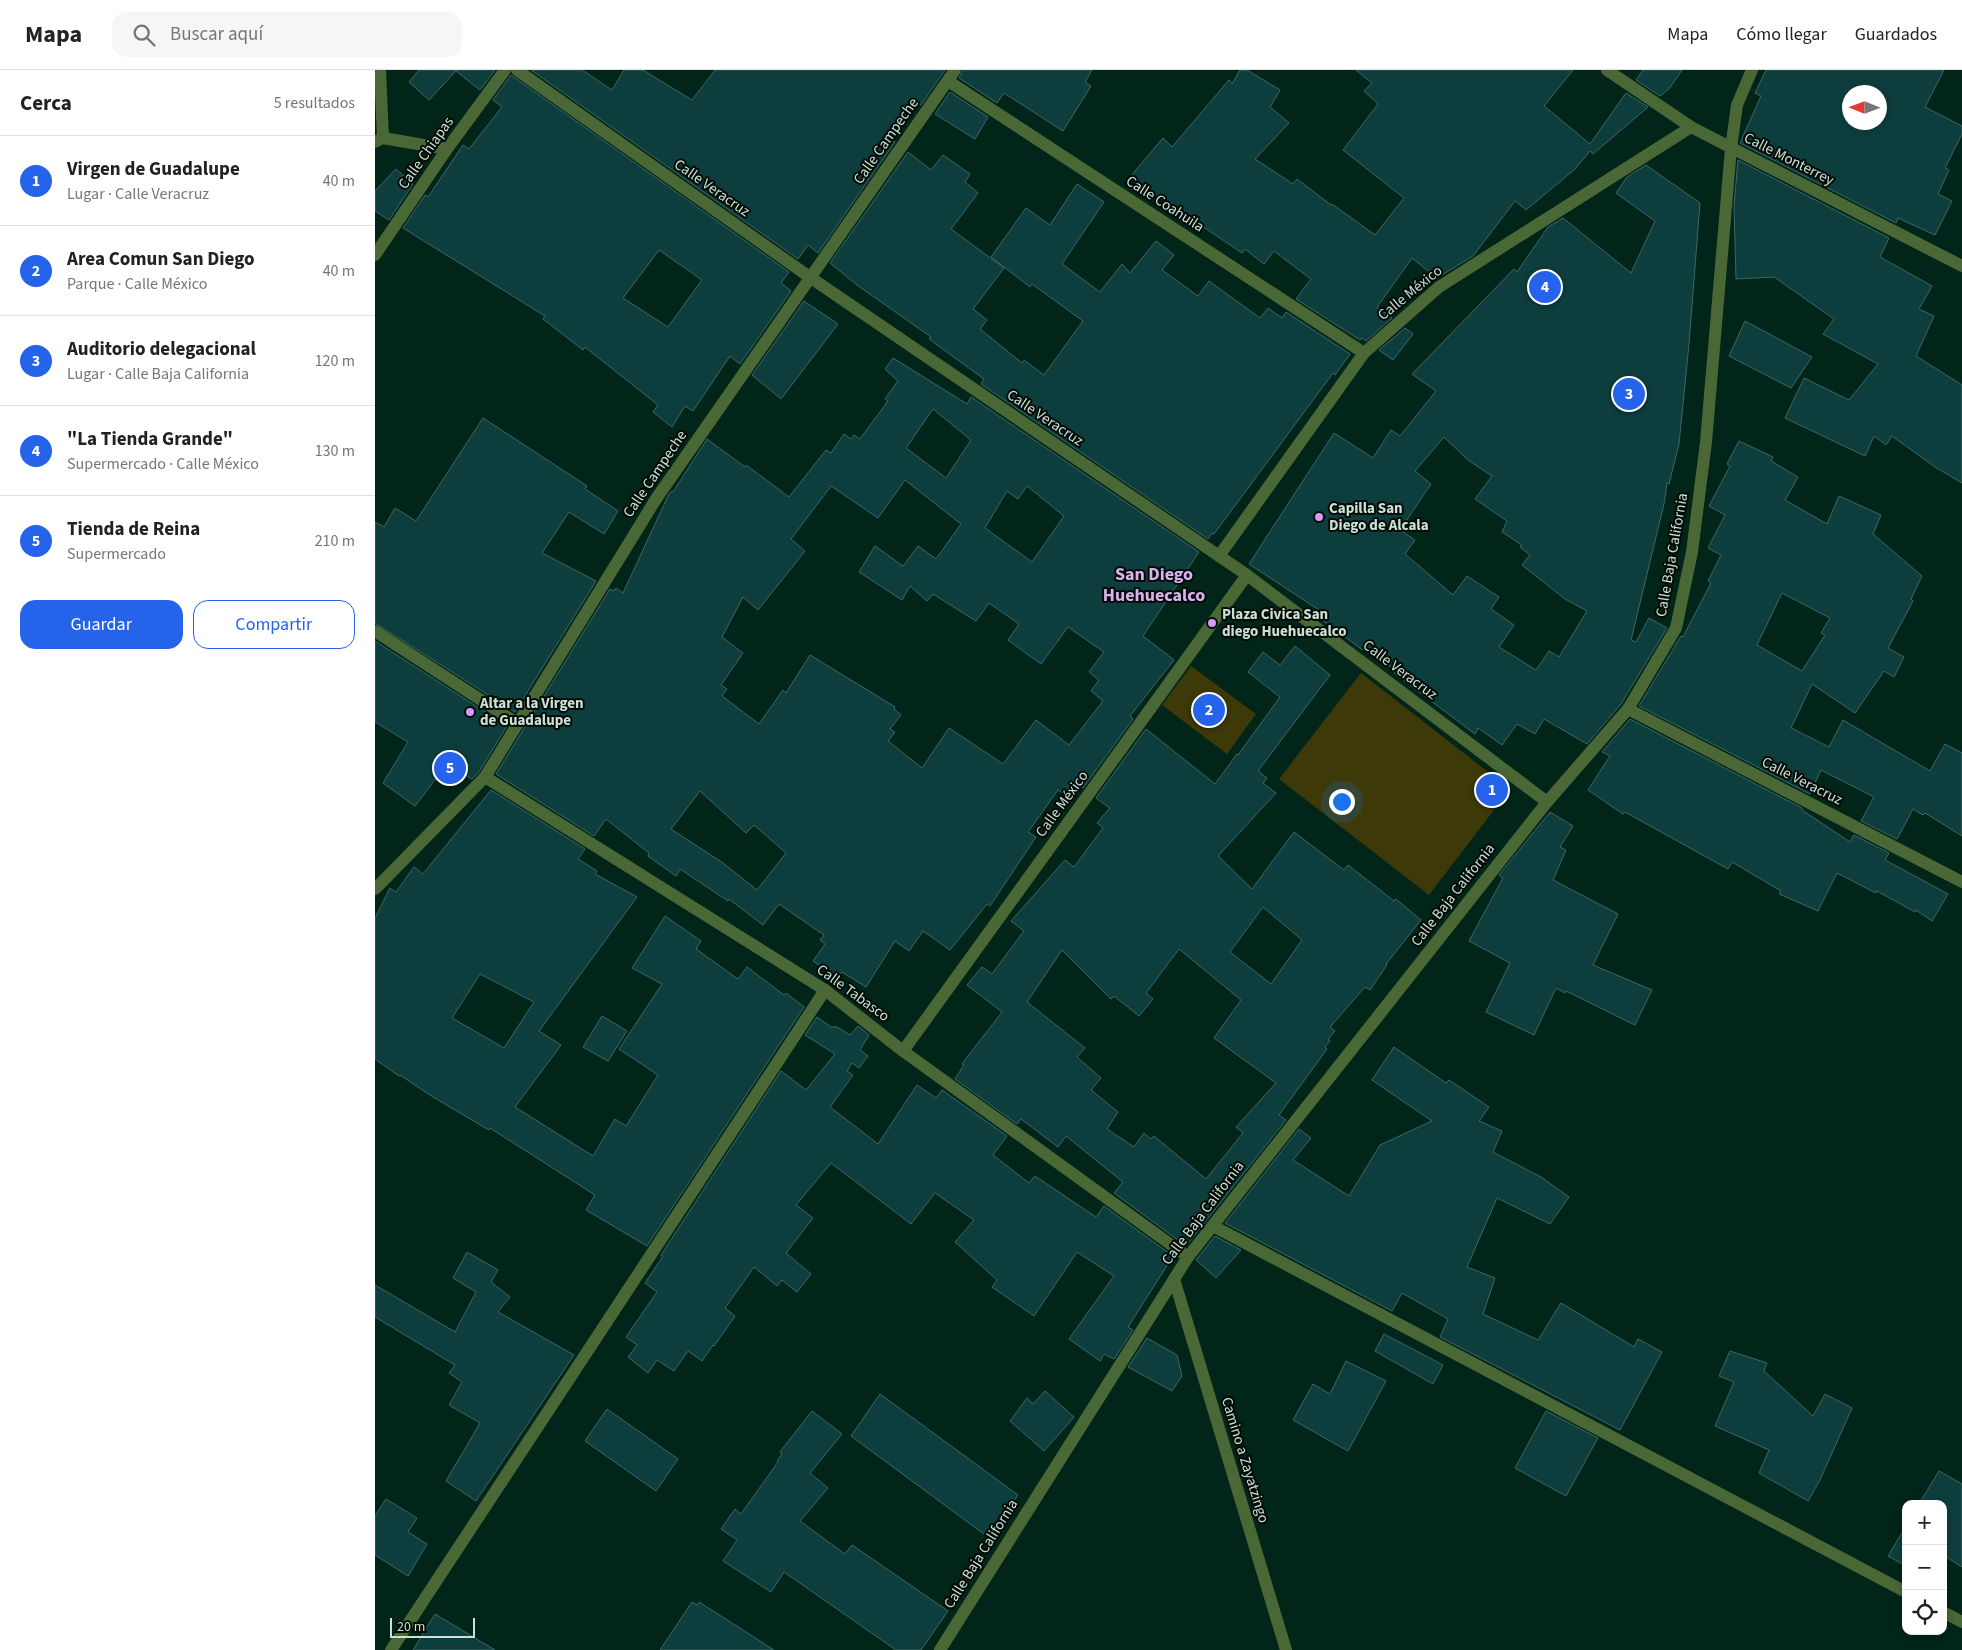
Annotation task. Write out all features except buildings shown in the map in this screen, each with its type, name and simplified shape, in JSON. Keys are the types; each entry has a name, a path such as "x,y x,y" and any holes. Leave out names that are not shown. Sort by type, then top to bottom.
{"street":[{"path":"380,70 379,140 447,149"},
{"name":"Calle Chiapas","path":"375,255 447,149 505,70"},
{"name":"Calle Veracruz","path":"517,70 811,278 1247,575 1547,802"},
{"name":"Calle Monterrey","path":"1607,70 1691,127 1962,266"},
{"name":"Calle Baja California","path":"940,1650 1188,1257 1547,802 1628,709 1676,628 1692,552 1706,442 1731,148 1737,105 1752,70"},
{"name":"Calle Campeche","path":"375,889 485,777 656,499 951,75"},
{"name":"Calle Coahuila","path":"951,75 1364,353"},
{"name":"Calle México","path":"1219,556 1364,353 1439,287 1691,127"},
{"name":"Calle México","path":"903,1051 1247,575"},
{"path":"375,631 518,724"},
{"name":"Calle Veracruz","path":"1628,709 1962,882"},
{"name":"Calle Tabasco","path":"485,777 825,990 903,1051 1188,1257"},
{"path":"391,1650 825,990"},
{"path":"1213,1226 1902,1590"},
{"name":"Camino a Zayatzingo","path":"1174,1279 1286,1650"},
{"path":"1947,1614 1962,1622"}],"shaded area":[{"path":"1191,666 1256,714 1227,754 1162,705"},
{"path":"1361,673 1510,789 1429,895 1279,779"}],"place":[{"name":"\"La Tienda Grande\"","path":"1545,287"},
{"name":"Auditorio delegacional","path":"1629,394"},
{"name":"Capilla San Diego de Alcala","path":"1319,517"},
{"name":"Plaza Civica San diego Huehuecalco","path":"1212,623"},
{"name":"Area Comun San Diego","path":"1209,710"},
{"name":"Altar a la Virgen de Guadalupe","path":"470,712"},
{"name":"Tienda de Reina","path":"450,768"},
{"name":"Virgen de Guadalupe","path":"1492,790"}],"district":[{"name":"San Diego Huehuecalco","path":"1154,584"}]}
